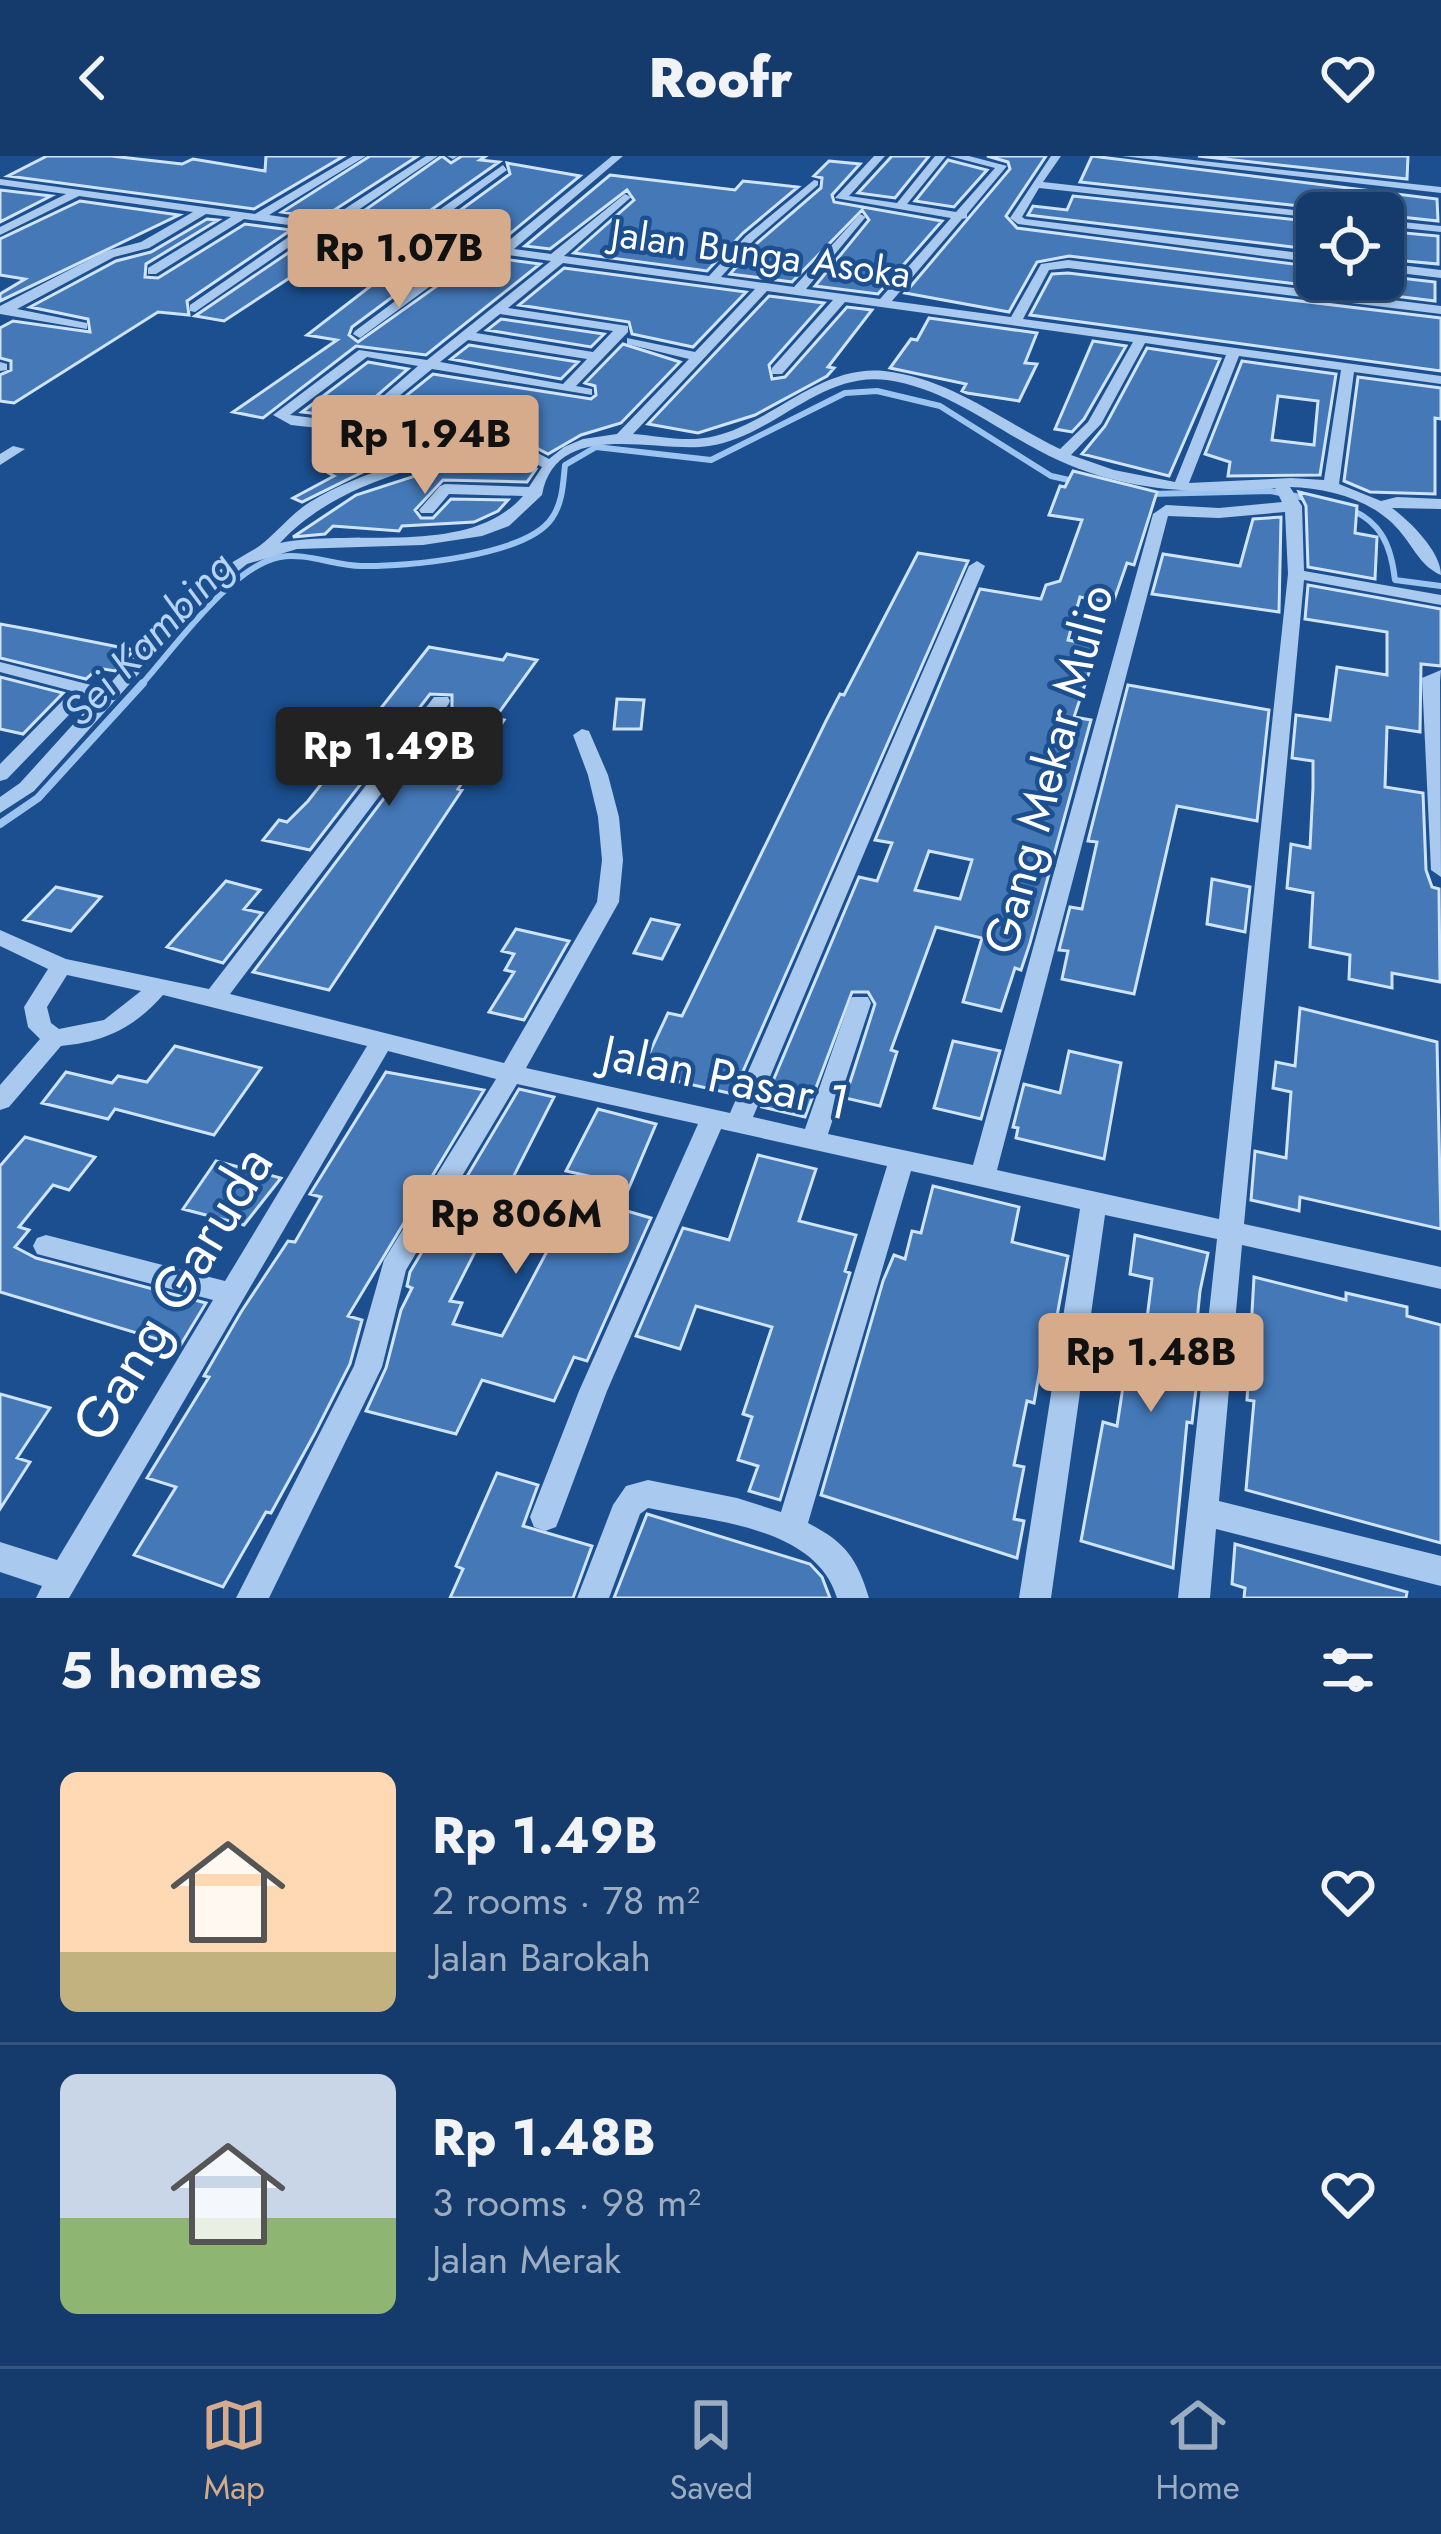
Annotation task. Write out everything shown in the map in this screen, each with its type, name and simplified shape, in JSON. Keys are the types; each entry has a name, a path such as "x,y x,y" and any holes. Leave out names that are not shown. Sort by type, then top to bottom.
{"street":[{"path":"152,271 361,156"},
{"path":"195,308 433,156"},
{"path":"504,251 618,156"},
{"path":"880,156 841,198 963,216"},
{"path":"899,207 941,156"},
{"path":"883,303 963,216 1002,163 954,156"},
{"path":"1056,156 1018,208 1016,218 1022,222 1296,256"},
{"path":"1126,156 1441,190"},
{"path":"407,238 503,168"},
{"name":"Jalan Bunga Asoka","path":"0,182 1441,380"},
{"path":"712,280 750,238 814,183"},
{"path":"1036,184 1296,213"},
{"path":"4,228 77,192"},
{"path":"587,392 431,365 362,354 280,415 291,421 355,428 431,365 500,310 626,197"},
{"path":"347,230 376,208"},
{"path":"3,311 110,254 137,248 204,210"},
{"path":"797,292 860,217"},
{"path":"1404,226 1441,230"},
{"path":"311,283 384,235"},
{"path":"360,334 476,247"},
{"path":"1015,322 1045,267 1069,264 1441,310"},
{"path":"1404,270 1441,274"},
{"path":"623,435 764,287"},
{"path":"777,371 842,298"},
{"path":"500,310 623,329 566,389"},
{"path":"3,311 82,326"},
{"path":"468,335 598,357"},
{"path":"1060,457 1094,424 1141,339"},
{"path":"632,341 699,357"},
{"path":"1180,488 1234,352"},
{"path":"1331,486 1348,368"},
{"path":"0,807 27,787 205,589 237,563 263,552 479,532 512,520 537,492 548,464 583,443 623,435 718,440 838,381 879,374 919,382 1060,457 1180,488 1289,496 1331,486 1380,506 1405,526 1426,560 1441,570"},
{"path":"398,410 500,439 548,464"},
{"path":"263,552 283,526 325,497 500,439"},
{"path":"0,461 18,449"},
{"path":"427,510 445,489 537,492"},
{"path":"1193,1598 1296,574 1289,496"},
{"name":"Gang Mekar Mulio","path":"983,1176 1158,520 1166,510 1219,513 1289,496"},
{"path":"1380,506 1441,504"},
{"path":"545,1517 593,1391 727,1119 977,566"},
{"path":"1296,574 1441,600"},
{"path":"0,667 85,689 9,758 0,775"},
{"path":"1441,675 1432,678 1441,870"},
{"path":"214,998 441,701"},
{"path":"252,1598 368,1367 393,1268 608,902 611,831 602,784 582,735"},
{"name":"Jalan Pasar 1","path":"0,937 61,966 214,998 507,1073 1441,1278"},
{"path":"54,1038 40,1027 35,1007 61,966"},
{"path":"0,1101 54,1038 117,1025 130,1018 157,987"},
{"path":"814,1138 860,1003"},
{"name":"Gang Garuda","path":"58,1588 382,1042"},
{"path":"791,1528 902,1158"},
{"path":"1035,1598 1094,1201"},
{"path":"46,1246 229,1293"},
{"path":"593,1598 628,1504 648,1494 791,1528 841,1564 853,1598"},
{"path":"1202,1511 1441,1571"},
{"path":"0,1557 58,1588"}],"building":[{"path":"47,156 111,156 182,164 193,159 265,171 266,156 344,156 254,209 8,176"},
{"path":"370,156 418,156 322,218 282,212"},
{"path":"442,156 451,163 462,156 486,156 480,160 499,162 404,229 348,222"},
{"path":"892,156 929,156 895,198 858,193"},
{"path":"987,156 1046,156 1006,216 1017,228 1296,264 1296,284 1069,256 1037,262 1009,312 905,293 1010,169 1008,162"},
{"path":"1092,156 1381,192 1296,192 1296,206 1080,182"},
{"path":"1198,156 1408,156 1407,179"},
{"path":"948,160 987,170 954,207 915,201"},
{"path":"829,161 860,164 832,195 834,202 942,221 878,294 815,286 869,220 862,210 792,282 730,274 757,243 821,188 822,178 814,176"},
{"path":"507,163 580,176 500,242 429,233 510,174"},
{"path":"610,175 735,190 743,181 798,187 707,271 574,253 634,200 627,190 550,249 525,246"},
{"path":"0,190 51,196 0,222"},
{"path":"1404,195 1437,199 1438,221 1404,217"},
{"path":"1073,196 1296,220 1296,247 1028,215 1033,206 1067,210"},
{"path":"80,201 179,215 0,301 0,294 25,279 0,275 0,239"},
{"path":"207,219 218,220 146,264 145,277 158,278 245,224 291,230 187,301 189,315 158,312 14,403 0,401 0,375 11,370 11,361 0,358 0,328 13,321 90,332 88,319 30,307 116,261 151,252"},
{"path":"1404,233 1438,236 1438,264 1404,261"},
{"path":"316,234 360,240 304,277 294,275 224,321 195,316"},
{"path":"387,244 453,252 352,327 349,335 358,342 479,256 540,264 426,355 356,346 263,418 233,412 337,340 307,335 372,285 331,279"},
{"path":"564,268 746,292 693,347 632,334 629,322 519,305"},
{"path":"1052,274 1441,318 1441,371 1030,315"},
{"path":"1404,278 1435,282 1435,301 1404,297"},
{"path":"769,296 824,303 769,365 772,379 785,377 847,307 872,310 828,367 834,368 827,376 755,415 698,433 648,424"},
{"path":"929,318 1037,333 1025,363 1037,364 1019,401 967,393 962,391 966,384 890,368 911,339 917,340"},
{"path":"501,319 604,334 591,347 487,330"},
{"path":"1093,341 1126,346 1084,419 1072,432 1055,429"},
{"path":"623,344 680,362 621,423 581,435 548,454 506,432 397,403 433,374 591,399 596,395 595,386 585,383"},
{"path":"469,345 578,362 561,379 451,359"},
{"path":"1147,348 1220,359 1169,476 1082,454 1105,426"},
{"path":"1242,361 1336,374 1320,475 1228,476 1230,462 1205,454","holes":["1278,396 1318,401 1314,445 1272,440"]},
{"path":"368,362 408,369 351,418 302,412"},
{"path":"1358,377 1441,388 1441,419 1435,418 1435,494 1370,492 1344,481"},
{"path":"388,410 392,417 468,439 371,468 302,502 293,498 334,476 325,471 406,439 364,430"},
{"path":"498,449 536,469 527,482 443,480 415,510 421,518 433,518 451,499 508,500 498,511 474,522 402,526 399,531 333,526 325,534 293,537 356,495"},
{"path":"1073,471 1157,492 1134,565 1127,563 1113,603 1080,597 1068,640 1098,646 1074,717 1091,720 1030,943 1021,970 1015,968 1001,1011 963,1002 982,938 936,927 891,1050 897,1052 880,1106 845,1098 875,1004 868,992 852,992 805,1117 762,1107 859,877 877,881 892,843 875,840 980,589 1041,599 1046,585 1060,581 1082,520 1049,515 1060,486 1065,487","holes":["929,851 972,860 960,899 915,890"]},
{"path":"1299,492 1357,506 1355,533 1377,537 1375,579 1308,567 1306,506"},
{"path":"1281,517 1279,612 1152,594 1163,554 1240,566 1253,519"},
{"path":"918,553 968,561 733,1094 640,1073 668,1013 682,1016 826,721"},
{"path":"1308,585 1441,609 1441,666 1421,664 1420,732 1387,727 1385,787 1423,793 1426,870 1432,887 1439,889 1440,982 1392,973 1392,988 1349,979 1350,955 1310,947 1313,893 1287,888 1291,844 1310,848 1313,761 1292,758 1296,715 1330,720 1337,667 1387,675 1387,632 1305,619"},
{"path":"0,624 134,650 115,671 98,668 86,679 0,658"},
{"path":"429,647 503,660 507,654 537,660 495,718 504,720 458,789 462,790 329,990 253,972 452,708 452,695 430,694 310,850 263,840 279,820 287,822 308,801"},
{"path":"0,677 63,693 23,734 0,729"},
{"path":"1128,685 1269,710 1257,821 1177,806 1134,994 1062,979 1068,951 1059,950 1070,907 1082,909 1097,842 1088,841"},
{"path":"617,699 644,700 641,729 614,729"},
{"path":"1212,879 1250,887 1245,932 1207,924"},
{"path":"226,881 260,890 244,909 262,913 223,963 167,947"},
{"path":"56,887 101,897 71,931 24,920"},
{"path":"651,919 679,925 662,959 634,953"},
{"path":"516,929 569,941 524,1020 489,1012 514,972 505,970 514,954 502,951"},
{"path":"1300,1008 1437,1042 1441,1229 1300,1197 1299,1211 1251,1200 1255,1151 1286,1158 1291,1092 1273,1088 1276,1062 1295,1066"},
{"path":"953,1041 1000,1051 981,1119 934,1108"},
{"path":"175,1046 261,1068 214,1135 115,1109 108,1119 42,1103 66,1072 112,1083 118,1076 147,1082"},
{"path":"1069,1051 1121,1063 1104,1159 1016,1138 1018,1128 1013,1127 1024,1084 1060,1093"},
{"path":"386,1072 484,1090 348,1316 362,1320 350,1364 315,1433 223,1587 134,1555 176,1487 147,1478 209,1377 204,1376 241,1312 288,1241 295,1242 321,1197 310,1194"},
{"path":"519,1089 554,1097 450,1301 462,1303 453,1324 502,1336 553,1240 560,1242 593,1177 566,1171 598,1109 656,1124 620,1209 651,1218 587,1361 574,1357 554,1401 482,1380 456,1434 366,1411 386,1368 401,1310 412,1288 407,1286 410,1272"},
{"path":"25,1137 95,1157 69,1190 53,1185 19,1227 29,1230 15,1247 36,1258 206,1303 180,1346 0,1292 0,1166"},
{"path":"758,1155 816,1169 799,1221 856,1235 845,1271 850,1273 780,1500 749,1491 758,1466 738,1460 752,1417 743,1414 772,1327 696,1306 680,1349 636,1336 683,1228 729,1240"},
{"path":"216,1161 281,1178 244,1225 183,1209"},
{"path":"933,1186 1019,1207 1012,1242 1068,1256 1052,1343 1045,1341 1034,1403 1027,1401 1014,1465 1024,1467 1014,1519 1024,1521 1017,1558 821,1495 883,1281 894,1255 905,1259 912,1231 921,1233"},
{"path":"1135,1235 1208,1253 1200,1291 1192,1371 1198,1372 1192,1423 1187,1422 1173,1568 1081,1541 1103,1422 1117,1426 1128,1354 1142,1358 1152,1279 1130,1274"},
{"path":"1254,1277 1346,1300 1346,1293 1407,1307 1407,1316 1441,1325 1441,1543 1246,1490 1254,1401 1247,1400"},
{"path":"0,1394 50,1408 17,1458 30,1462 0,1509"},
{"path":"497,1473 538,1485 523,1526 592,1546 573,1598 450,1598 463,1569 456,1566"},
{"path":"647,1514 810,1564 822,1577 830,1598 614,1598"},
{"path":"1235,1544 1407,1592 1406,1598 1244,1598 1245,1588 1232,1584"}],"waterway":[{"name":"Sei Kambing","path":"140,686 223,592 261,564 289,556 351,565 406,564 464,557 518,542 552,518 565,465 596,447 711,460 845,393 877,391 940,406 1051,476 1078,482"},
{"name":"Sei Kambing","path":"1151,494 1270,491 1310,499"},
{"name":"Sei Kambing","path":"1347,508 1376,527 1391,556 1395,580 1441,586"},
{"name":"Sei Kambing","path":"0,824 38,798 143,683"}]}
